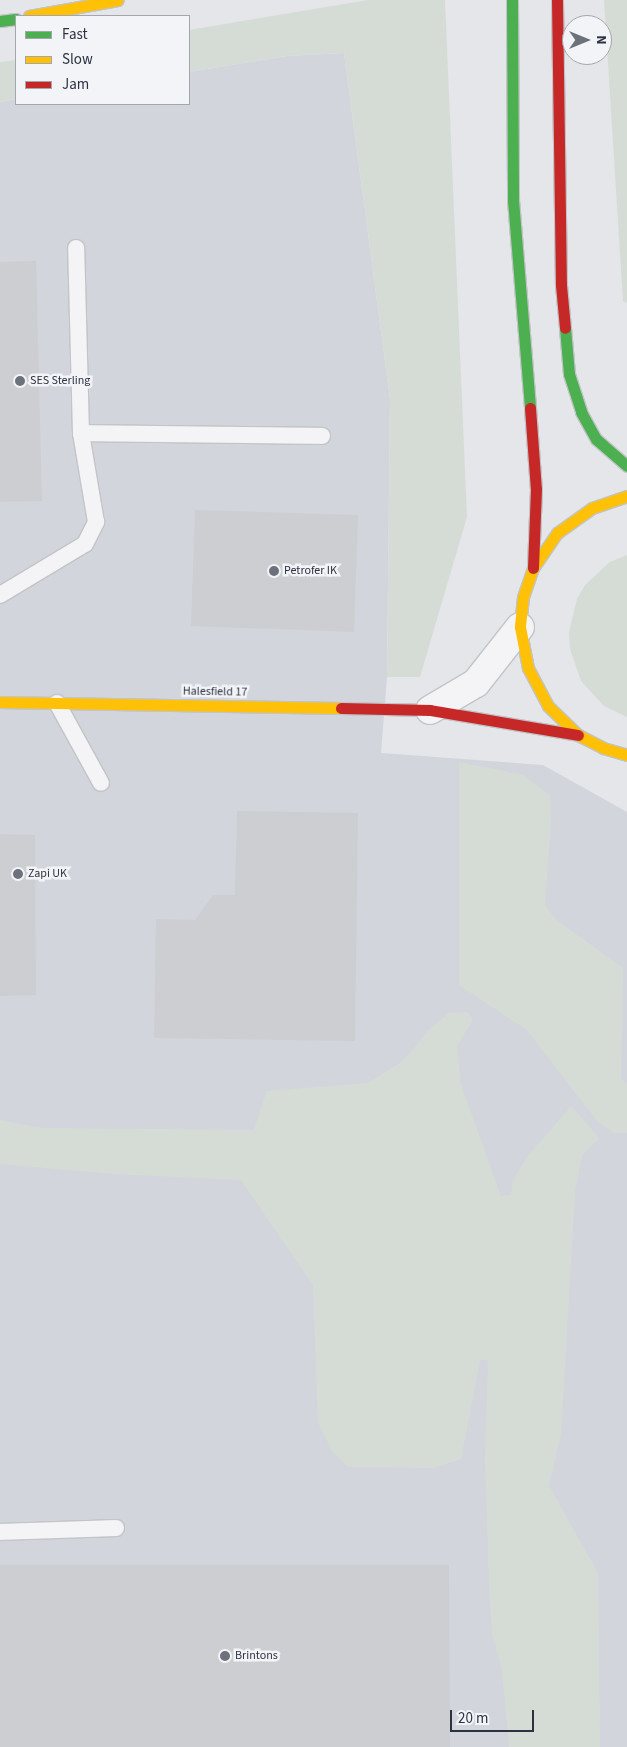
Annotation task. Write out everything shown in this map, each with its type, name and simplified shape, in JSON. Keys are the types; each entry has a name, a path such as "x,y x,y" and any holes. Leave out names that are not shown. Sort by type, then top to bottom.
{"main road":[{"path":"35,15 118,0"},
{"path":"512,0 513,200 536,489 533,568"},
{"path":"557,0 561,285 569,374 581,412 596,439 627,466"},
{"path":"0,22 15,18"},
{"path":"627,496 592,508 558,533 533,568 523,597 520,627 528,668 544,698 578,735 603,748 627,754"},
{"name":"Halesfield 17","path":"0,702 430,710 578,735"}],"street":[{"path":"430,710 476,683 520,627"}],"lane":[{"path":"0,595 85,544 96,522 81,433 76,248"},
{"path":"81,433 322,436"},
{"path":"57,703 101,783"},
{"path":"0,1532 116,1528"}],"shaded area":[{"path":"368,0 445,0 467,517 420,677 387,677 390,399 344,53 287,56 190,72 190,30"},
{"path":"604,0 627,0 627,303 623,301 608,65 612,65 612,15 605,15"},
{"path":"344,53 390,399 387,677 381,753 543,765 627,812 627,1747 0,1747 0,102 15,99 15,105 190,105 190,72 287,56"},
{"path":"15,60 15,99 0,102 0,62"},
{"path":"627,555 627,717 604,706 581,681 570,649 569,632 577,599 585,585 610,562"},
{"path":"459,762 523,775 550,796 551,821 545,905 555,919 623,968 621,1079 627,1084 627,1133 614,1133 597,1121 527,1030 459,985"},
{"path":"467,1012 473,1020 457,1046 461,1085 501,1196 511,1195 513,1180 529,1155 571,1106 599,1138 582,1155 575,1192 561,1434 549,1486 598,1573 600,1747 509,1747 502,1669 492,1634 489,1583 485,1458 488,1360 480,1360 461,1459 433,1468 348,1467 332,1451 318,1423 313,1285 241,1180 114,1174 0,1164 0,1120 43,1128 254,1130 267,1091 368,1083 403,1061 429,1030 449,1013"}],"building":[{"name":"SES Sterling","path":"36,261 42,501 0,502 0,262"},
{"name":"Petrofer IK","path":"195,510 358,515 354,632 191,626"},
{"path":"237,811 358,813 355,1041 154,1038 156,919 195,920 213,895 235,895"},
{"path":"0,834 35,835 36,995 0,996"},
{"name":"Brintons","path":"0,1565 449,1565 450,1747 0,1747"}],"traffic: fast":[{"path":"512,0 513,200 530,408"},
{"path":"0,21 15,19"},
{"path":"565,328 569,374 581,412 596,439 627,466"}],"traffic: slow":[{"path":"35,15 118,0"},
{"path":"627,496 592,508 557,533 533,568 523,597 520,627 528,668 548,706 578,735 603,748 627,755"},
{"path":"0,702 341,708"}],"traffic: jam":[{"path":"557,0 561,285 565,328"},
{"path":"530,408 536,489 533,568"},
{"path":"341,708 430,710 578,735"}],"place":[{"name":"SES Sterling","path":"20,381"},
{"name":"Petrofer IK","path":"274,571"},
{"name":"Zapi UK","path":"18,874"},
{"name":"Brintons","path":"225,1656"}]}
